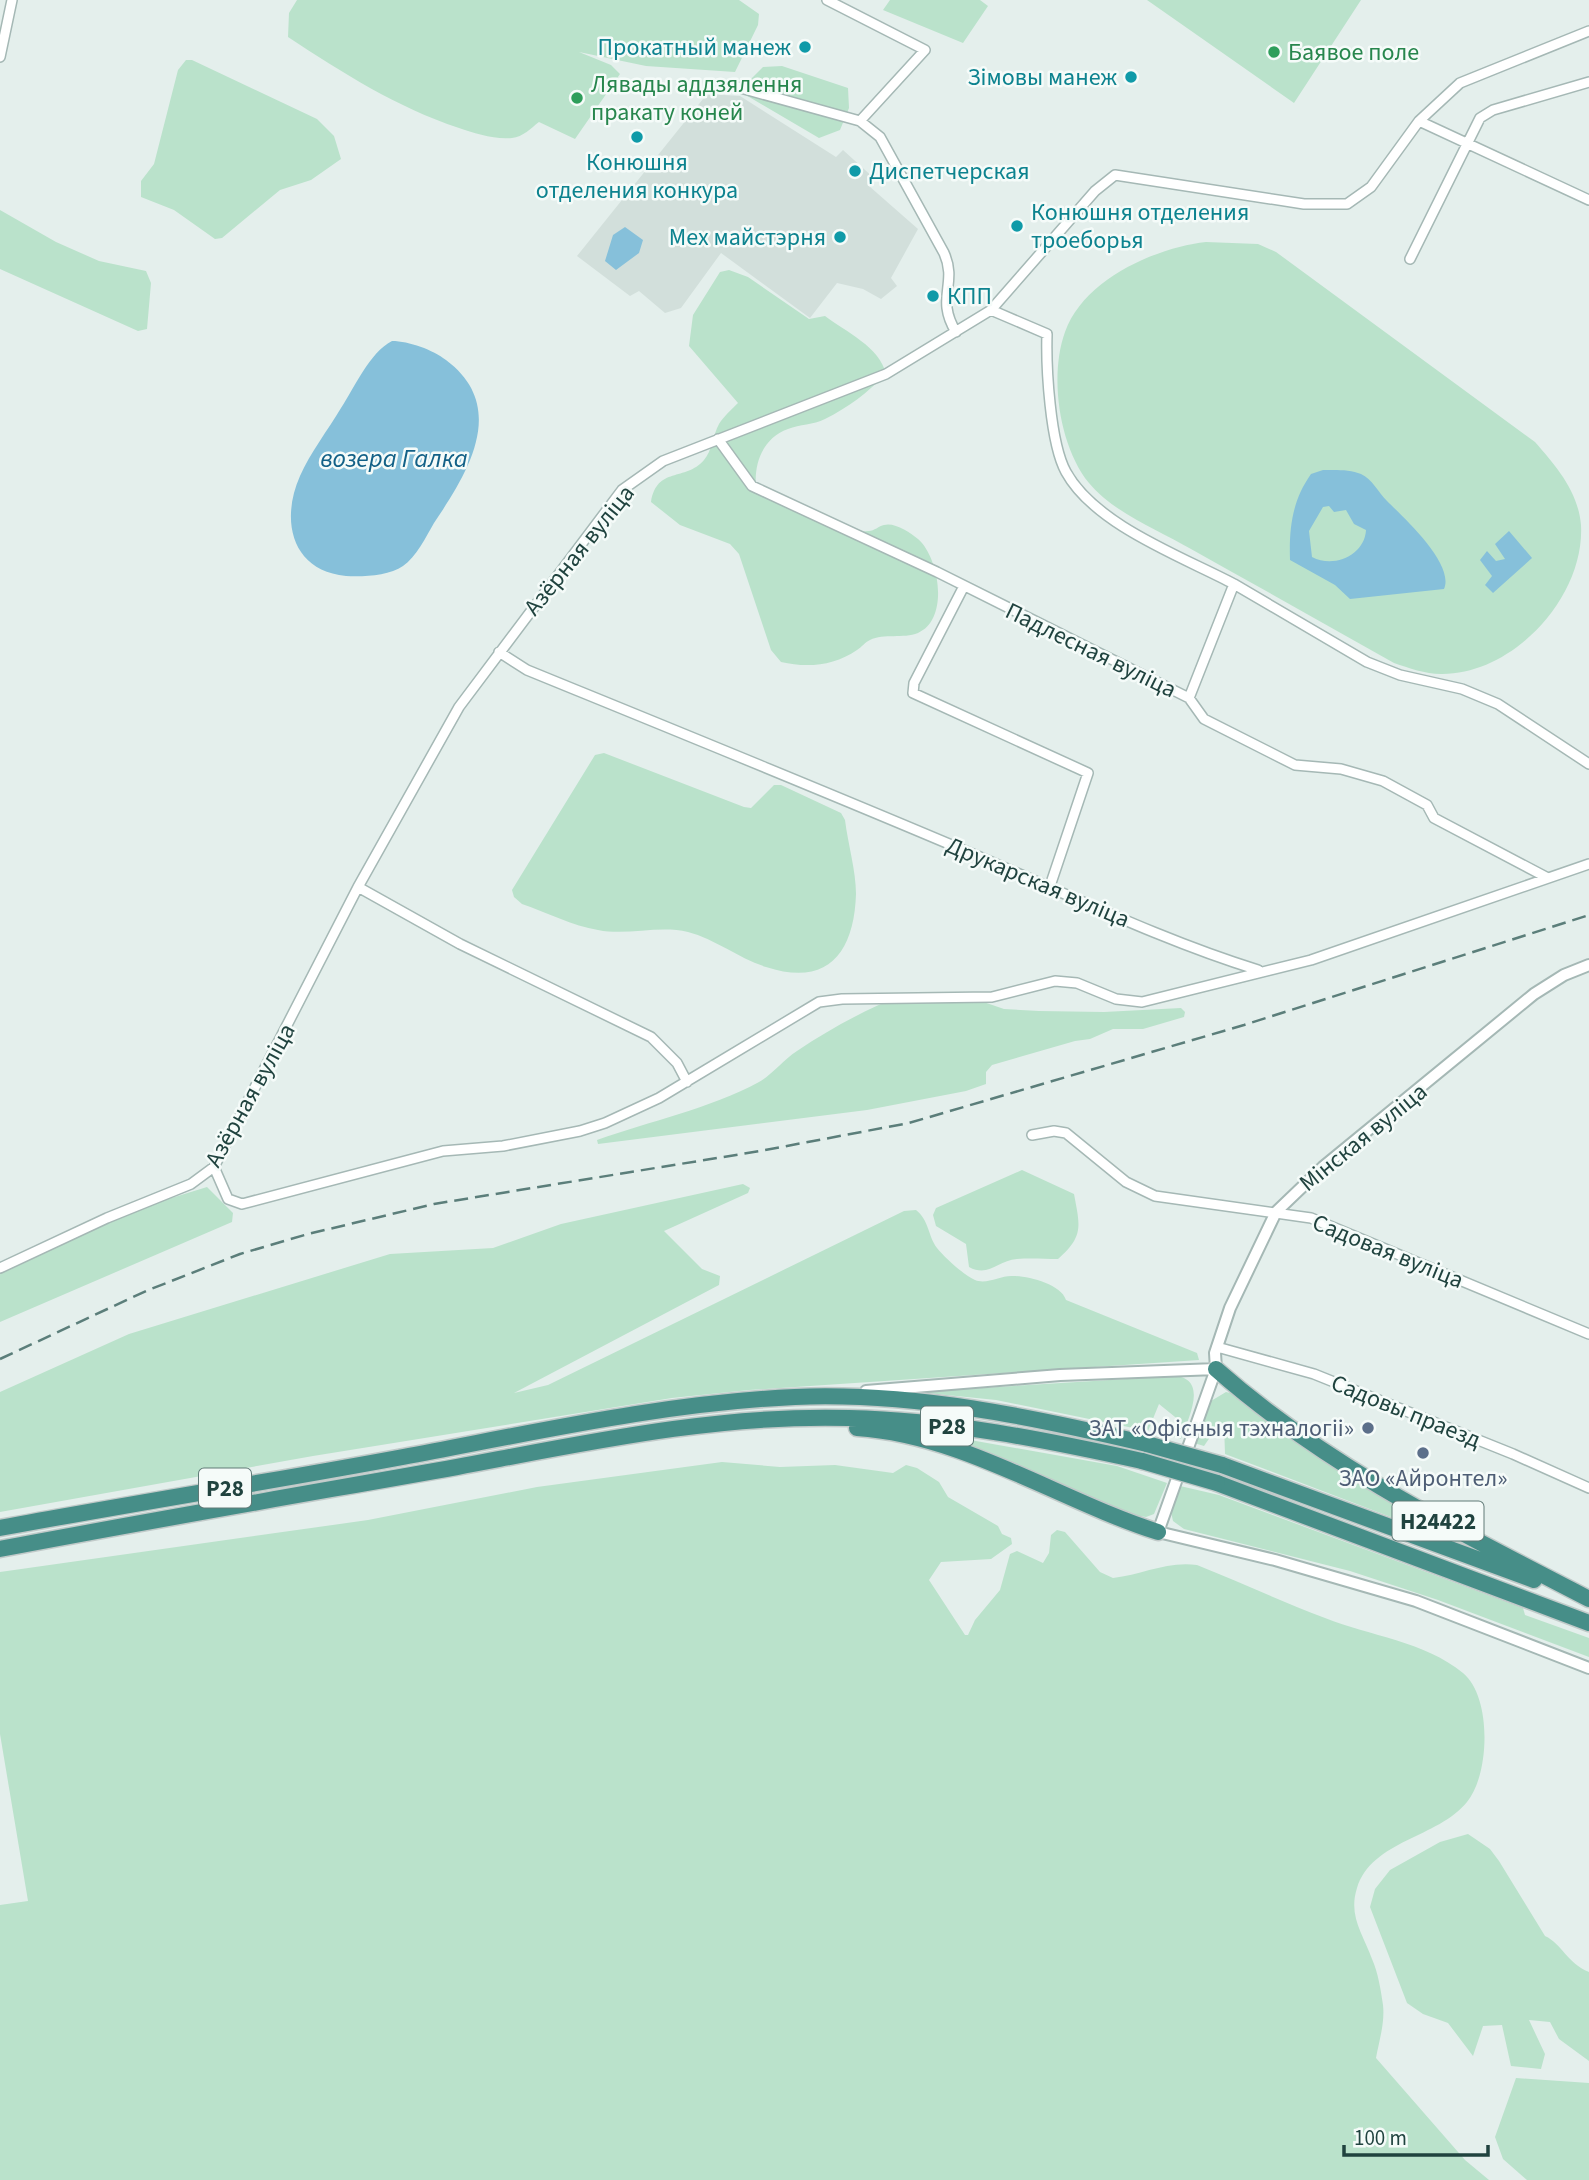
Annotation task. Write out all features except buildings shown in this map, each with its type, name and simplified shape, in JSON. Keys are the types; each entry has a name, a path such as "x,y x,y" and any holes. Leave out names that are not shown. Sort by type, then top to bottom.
{"highway":[{"name":"Н24422","path":"1216,1369 1294,1432 1368,1482 1589,1599"},
{"name":"Р28","path":"0,1528 601,1420 731,1402 797,1397 862,1398 983,1410 1147,1444 1222,1465 1589,1599"},
{"name":"Р28","path":"0,1549 569,1447 750,1422 827,1418 906,1421 1005,1434 1142,1461 1217,1483 1589,1623"},
{"path":"750,1422 866,1429 907,1436 985,1460 1087,1506 1158,1532"}],"street":[{"path":"0,57 12,0"},
{"path":"827,0 925,50 860,121"},
{"path":"1589,31 1460,83 1419,121 1589,200"},
{"path":"1410,259 1480,118 1486,113 1589,82"},
{"path":"737,87 860,121 880,137 944,253 950,270 945,314 956,332"},
{"name":"Азёрная вуліца","path":"0,1268 107,1218 191,1184 214,1167 358,887 460,707 622,490 663,461 789,414 886,373 956,332 990,310 1028,271 1095,191 1115,175 1304,204 1339,205 1356,199 1371,187 1419,121"},
{"path":"990,310 1047,334 1049,384 1065,471 1076,486 1124,527 1234,584 1367,662 1400,675 1462,689 1498,704 1589,764"},
{"name":"Падлесная вуліца","path":"718,439 752,486 964,586 1189,698 1203,719 1295,765 1341,769 1384,781 1427,806 1434,817 1546,877"},
{"path":"1189,698 1234,584"},
{"path":"964,586 914,682 913,693 1088,773 1050,886"},
{"name":"Друкарская вуліца","path":"499,652 527,670 1214,956 1259,970 1311,960 1589,864"},
{"path":"358,887 471,950 651,1037 677,1063 687,1082"},
{"name":"Мінская вуліца","path":"1158,1532 1216,1369 1217,1347 1242,1279 1276,1212 1323,1167 1534,994 1564,975 1589,965"},
{"path":"214,1167 228,1199 242,1204 443,1151 503,1146 580,1131 632,1112 819,1002 842,999 992,997 1055,981 1077,983 1116,999 1142,1002 1259,970"},
{"name":"Садовая вуліца","path":"1032,1135 1054,1131 1066,1133 1126,1182 1155,1196 1311,1218 1589,1334"},
{"name":"Садовы праезд","path":"1217,1347 1314,1374 1513,1454 1589,1488"},
{"path":"797,1397 1060,1375 1216,1369"},
{"path":"1158,1532 1275,1560 1416,1601 1589,1668"}],"shaded area":[{"path":"707,94 740,96 836,157 843,150 875,179 869,186 918,229 891,278 897,286 881,299 863,289 837,283 810,318 721,253 681,308 665,313 639,291 630,296 577,256"}],"green space":[{"path":"297,0 739,0 759,14 758,25 735,72 646,66 579,52 611,65 620,74 575,139 539,122 520,136 505,138 471,132 413,110 350,76 288,37 289,13"},
{"path":"890,0 980,0 988,6 963,43 883,10"},
{"name":"Баявое поле","path":"1147,0 1361,0 1294,103"},
{"path":"186,60 192,60 317,119 334,136 341,159 311,180 280,190 222,238 215,239 174,210 141,197 141,181 154,164 178,70"},
{"path":"782,66 848,88 849,108 840,130 819,138 739,91 763,67"},
{"path":"0,210 56,242 99,261 146,271 151,283 147,329 138,331 0,269"},
{"path":"1206,242 1258,244 1276,252 1535,442 1558,470 1576,501 1581,525 1579,552 1571,579 1557,604 1540,627 1518,646 1494,661 1468,671 1435,674 1394,663 1137,520 1099,494 1089,483 1070,450 1064,431 1058,389 1060,350 1074,313 1088,296 1124,269 1165,251"},
{"path":"729,270 748,277 809,319 825,316 870,348 883,364 886,374 850,404 825,419 788,429 772,438 759,460 756,486 811,516 842,528 869,531 892,525 918,539 931,559 936,573 938,602 928,626 918,633 875,638 848,655 830,662 801,665 781,662 771,650 739,554 730,544 680,525 651,502 659,483 697,467 704,460 719,424 738,403 689,346 693,315 720,272"},
{"path":"604,753 744,807 751,808 774,785 781,785 841,813 845,820 856,894 850,934 843,949 821,969 787,972 756,963 688,932 609,932 569,922 522,904 514,897 512,890 595,755"},
{"path":"906,993 963,995 1004,1009 1104,1012 1181,1008 1185,1012 1184,1017 1143,1029 1113,1029 1090,1039 992,1065 986,1072 986,1084 966,1091 867,1110 598,1144 597,1140 700,1107 740,1091 764,1079 792,1055 823,1034"},
{"path":"1022,1170 1074,1194 1078,1223 1076,1237 1058,1259 1010,1260 982,1271 969,1267 966,1244 936,1226 933,1215 936,1208"},
{"path":"743,1184 750,1188 748,1193 664,1231 702,1269 720,1276 719,1285 514,1393 548,1385 904,1211 916,1210 924,1218 937,1248 955,1266 975,1280 1013,1276 1043,1282 1058,1290 1066,1300 1197,1353 1199,1360 749,1390 672,1398 313,1456 0,1512 0,1392 129,1334 390,1254 493,1248 561,1224"},
{"path":"207,1187 233,1213 232,1222 0,1322 0,1268 107,1218"},
{"path":"1175,1376 1191,1384 1194,1392 1191,1411 1181,1439 1174,1437 1180,1421 1159,1404 1148,1431 996,1400 917,1392"},
{"path":"1226,1392 1234,1394 1289,1437 1378,1495 1466,1543 1467,1546 1225,1454 1224,1425 1215,1430 1204,1446 1194,1443 1211,1401"},
{"path":"914,1430 1117,1466 1167,1483 1154,1514 1146,1517 1133,1515"},
{"path":"722,1462 780,1467 835,1465 893,1473 906,1465 917,1468 939,1482 948,1497 998,1526 1002,1534 1011,1538 1012,1544 991,1559 941,1562 929,1580 965,1635 968,1635 975,1620 1000,1590 1010,1554 1017,1551 1043,1563 1049,1553 1051,1535 1057,1530 1065,1532 1100,1572 1113,1578 1175,1565 1197,1565 1325,1618 1414,1646 1448,1662 1463,1673 1479,1699 1483,1717 1483,1755 1475,1789 1455,1814 1376,1859 1357,1888 1354,1907 1358,1925 1376,1970 1383,2005 1376,2058 1465,2160 1489,2180 0,2180 0,1905 28,1901 0,1734 0,1572 368,1520 537,1487"},
{"path":"1180,1486 1219,1495 1523,1608 1525,1615 1589,1638 1589,1657 1438,1600 1350,1571 1184,1529 1173,1521 1171,1512"},
{"path":"1468,1834 1490,1849 1545,1936 1575,1964 1589,1972 1589,2061 1559,2039 1550,2022 1529,2020 1545,2054 1541,2069 1511,2066 1502,2025 1483,2026 1473,2056 1448,2023 1423,2014 1407,2003 1370,1907 1375,1889 1390,1870 1440,1842"},
{"path":"1516,2078 1589,2083 1589,2180 1527,2180 1503,2159 1495,2137"}],"water":[{"path":"625,227 643,240 639,253 616,270 605,261 613,235"},
{"name":"возера Галка","path":"392,341 413,344 434,353 465,378 475,398 479,419 476,440 459,483 408,562 390,572 375,575 346,576 328,572 313,565 302,554 295,541 291,510 294,493 309,459 363,371 376,354"},
{"path":"1323,470 1347,471 1361,474 1368,479 1435,555 1442,567 1444,589 1350,599 1335,585 1290,560 1293,515 1311,474","holes":["1329,506 1334,512 1346,510 1354,524 1366,530 1364,539 1355,552 1339,560 1330,561 1312,557 1309,531 1323,507"]},
{"path":"1509,531 1532,558 1493,593 1485,585 1492,576 1480,560 1487,551 1496,561 1505,559 1495,544"}],"railway":[{"path":"0,1359 146,1291 240,1254 308,1234 434,1204 760,1151 909,1123 1244,1025 1589,915"}],"place":[{"name":"Прокатный манеж","path":"805,47"},
{"name":"Баявое поле","path":"1274,52"},
{"name":"Зімовы манеж","path":"1131,77"},
{"name":"Лявады аддзялення пракату коней","path":"577,98"},
{"name":"Конюшня отделения конкура","path":"637,137"},
{"name":"Диспетчерская","path":"855,171"},
{"name":"Конюшня отделения троеборья","path":"1017,226"},
{"name":"Мех майстэрня","path":"840,237"},
{"name":"КПП","path":"933,296"},
{"name":"ЗАТ «Офісныя тэхналогіі»","path":"1368,1428"},
{"name":"ЗАО «Айронтел»","path":"1423,1453"}]}
